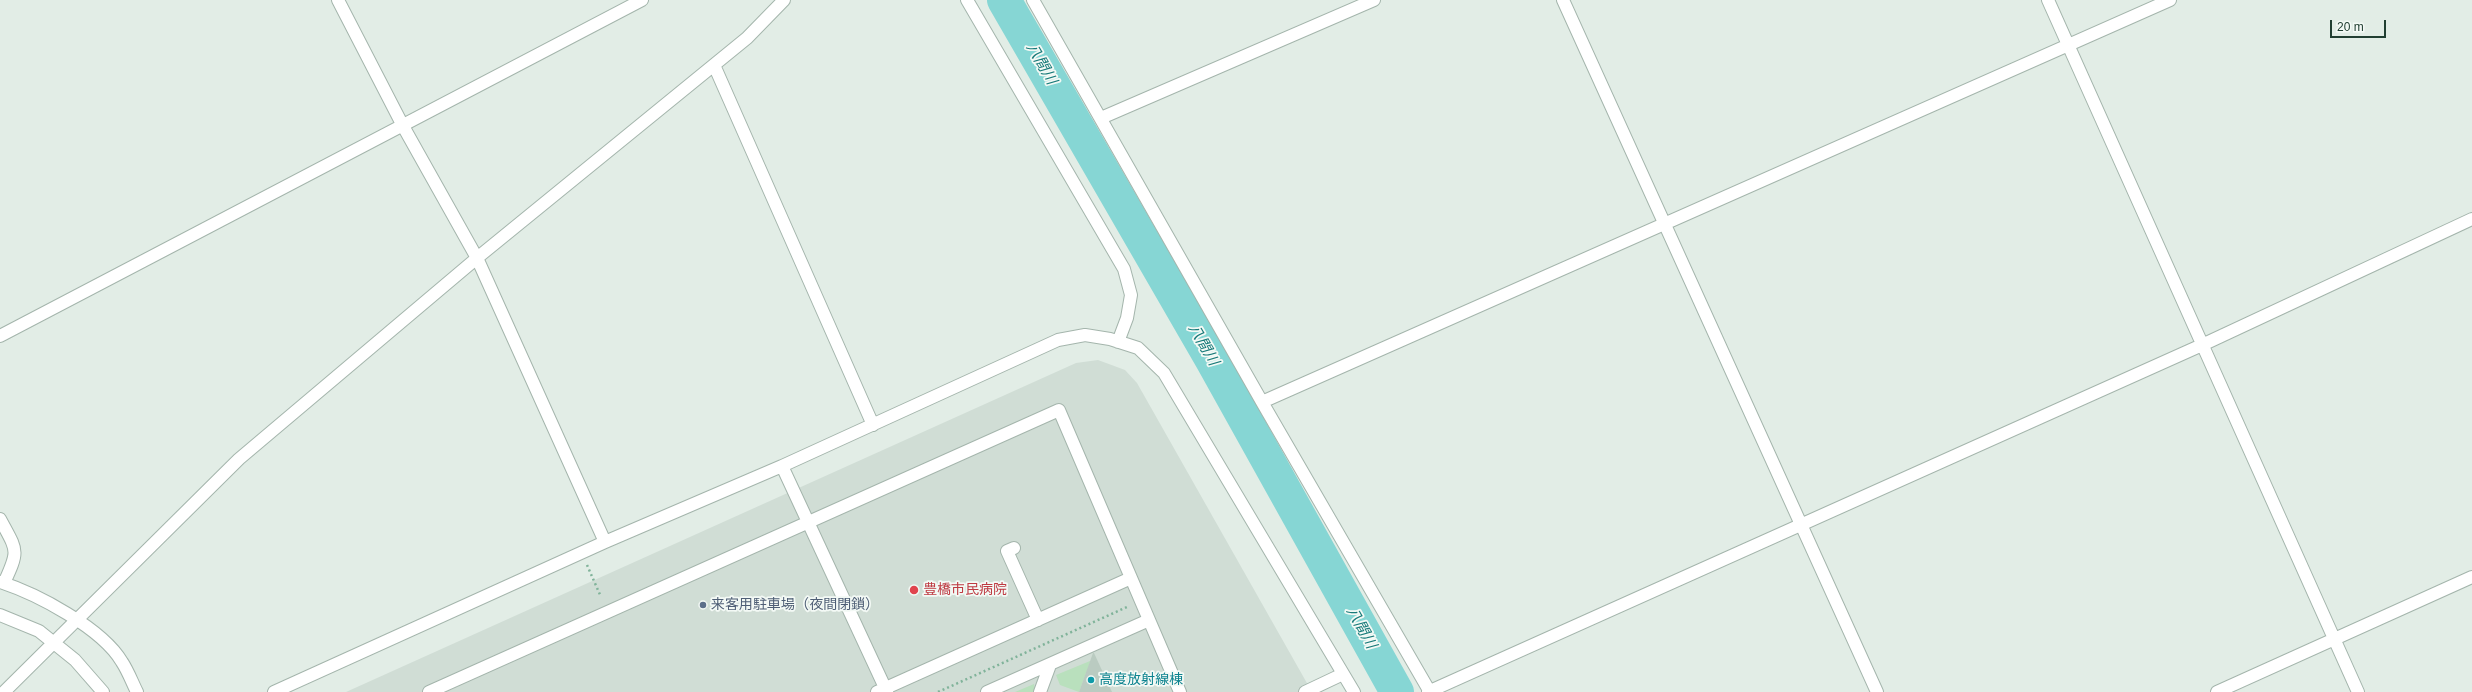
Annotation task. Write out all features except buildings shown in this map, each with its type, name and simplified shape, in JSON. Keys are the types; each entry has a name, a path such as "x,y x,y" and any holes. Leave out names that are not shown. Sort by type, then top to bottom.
{"street":[{"path":"338,0 403,126 477,258 605,542"},
{"path":"0,336 642,0"},
{"path":"4,692 239,459 477,258 747,38 784,0"},
{"path":"967,0 1124,269 1131,295 1127,318 1118,342"},
{"path":"1033,0 1429,692 2202,344 2472,219"},
{"path":"1101,118 1374,0"},
{"path":"1563,0 1877,692"},
{"path":"2048,0 2358,692"},
{"path":"1262,402 2170,0"},
{"path":"714,65 873,425"},
{"path":"274,692 605,542 782,466 1058,340 1085,335 1138,348 1164,373 1354,692"},
{"path":"429,692 1059,410 1180,692"},
{"path":"782,466 883,691 1131,578"},
{"path":"0,519 16,549 15,560 2,582 77,620 100,638 122,661 137,692"},
{"path":"1014,548 1007,551 1038,620"},
{"path":"2217,692 2472,577"},
{"path":"0,615 39,631 54,642 75,660 103,692"},
{"path":"987,692 1149,620"},
{"path":"1040,692 1050,665"},
{"path":"1305,692 1343,674"}],"path":[{"path":"586,563 601,597"},
{"path":"938,692 1132,604"}],"shaded area":[{"name":"豊橋市民病院","path":"1098,360 1125,370 1137,383 1312,692 346,692 1076,363"}],"green space":[{"path":"1090,661 1098,678 1086,673 1079,692 1060,685 1056,675"},
{"path":"1034,684 1035,692 1015,692"}],"waterway":[{"name":"八間川","path":"1004,0 1212,360 1397,692"}],"place":[{"name":"豊橋市民病院","path":"914,590"},
{"name":"来客用駐車場（夜間閉鎖）","path":"703,605"},
{"name":"高度放射線棟","path":"1091,680"}]}
